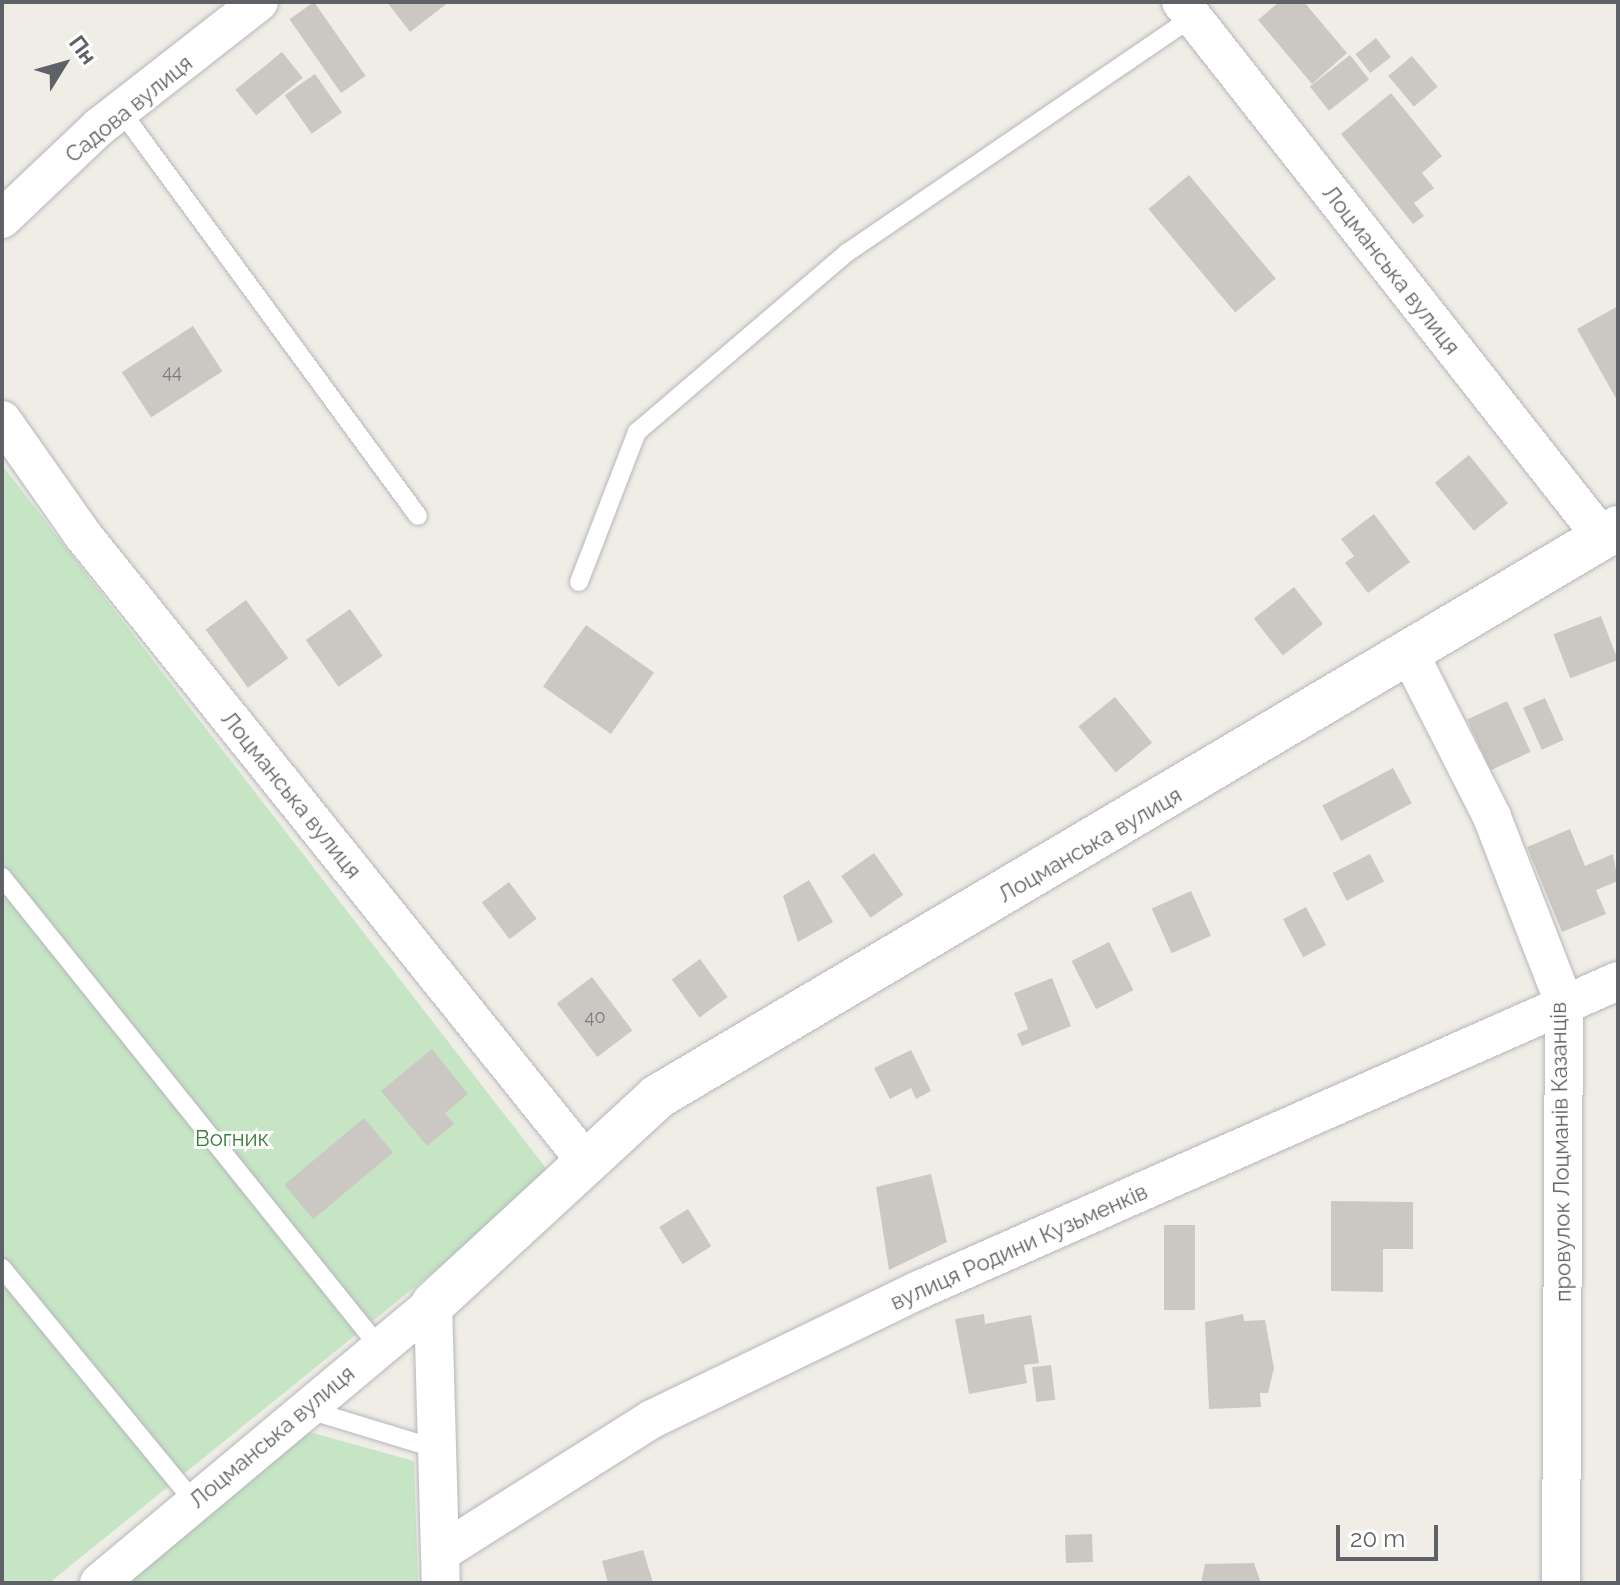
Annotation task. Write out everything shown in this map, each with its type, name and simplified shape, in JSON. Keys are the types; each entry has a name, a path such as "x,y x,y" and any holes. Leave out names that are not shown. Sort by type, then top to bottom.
{"street":[{"name":"Садова вулиця","path":"2,219 121,111 259,2"},
{"name":"Лоцманська вулиця","path":"99,1583 433,1304 657,1097 1411,657 1610,533 1186,10"},
{"name":"Лоцманська вулиця","path":"2,420 82,534 588,1164"},
{"name":"провулок Лоцманів Казанців","path":"1411,657 1492,817 1564,1003 1561,1583"},
{"name":"вулиця Родини Кузьменків","path":"441,1568 652,1419 919,1290 1618,981"},
{"path":"433,1304 441,1568"}],"lane":[{"path":"579,582 637,432 848,252 1186,10"},
{"path":"121,111 418,516"},
{"path":"2,877 380,1348"},
{"path":"2,1268 194,1502"},
{"path":"306,1409 437,1449"}],"green space":[{"name":"Вогник","path":"2,465 552,1176 49,1583 2,1583"},
{"path":"302,1430 414,1461 418,1583 126,1583"}],"building":[{"path":"314,2 366,76 341,93 289,19"},
{"path":"387,2 449,2 410,32"},
{"path":"1279,2 1304,2 1347,53 1312,84 1258,20"},
{"path":"1376,38 1391,57 1370,73 1356,54"},
{"path":"282,52 303,78 256,115 235,90"},
{"path":"1350,55 1369,79 1329,111 1310,86"},
{"path":"1412,56 1438,87 1414,107 1388,76"},
{"path":"315,74 342,113 312,134 285,95"},
{"path":"1391,93 1442,156 1422,173 1434,188 1414,203 1424,216 1413,224 1341,134"},
{"path":"1189,175 1276,278 1235,312 1148,209"},
{"path":"1618,306 1618,402 1577,329"},
{"path":"193,326 222,371 151,418 122,372"},
{"path":"1469,455 1508,503 1474,531 1435,483"},
{"path":"1374,514 1410,562 1368,593 1345,563 1354,556 1341,539"},
{"path":"1294,587 1323,624 1283,655 1254,618"},
{"path":"246,600 288,658 248,688 206,629"},
{"path":"350,609 383,656 338,687 306,640"},
{"path":"1601,616 1618,660 1570,678 1553,634"},
{"path":"586,625 654,673 611,734 543,686"},
{"path":"1115,697 1152,743 1116,772 1078,727"},
{"path":"1545,698 1564,740 1542,750 1523,708"},
{"path":"1507,701 1531,752 1491,770 1467,720"},
{"path":"1393,768 1412,803 1341,841 1322,806"},
{"path":"1570,829 1585,866 1613,854 1618,881 1596,890 1606,914 1562,932 1527,847"},
{"path":"874,853 903,895 870,918 841,876"},
{"path":"1370,854 1384,882 1347,901 1333,873"},
{"path":"809,880 833,922 798,942 783,896"},
{"path":"509,882 537,919 510,939 482,902"},
{"path":"1191,891 1211,936 1172,953 1152,908"},
{"path":"1306,907 1326,945 1303,957 1283,919"},
{"path":"1109,942 1134,990 1096,1009 1072,961"},
{"path":"700,959 728,997 699,1018 672,980"},
{"path":"592,977 632,1031 597,1057 557,1003"},
{"path":"1052,978 1071,1026 1022,1046 1017,1034 1028,1029 1014,993"},
{"path":"432,1049 468,1094 445,1113 454,1124 427,1146 381,1091"},
{"path":"911,1050 931,1091 916,1099 911,1088 890,1099 874,1068"},
{"path":"364,1118 393,1152 313,1219 284,1185"},
{"path":"931,1174 947,1242 889,1270 876,1187"},
{"path":"1331,1201 1413,1202 1413,1249 1383,1249 1383,1292 1331,1291"},
{"path":"688,1209 711,1246 682,1264 659,1227"},
{"path":"1164,1225 1195,1225 1195,1310 1164,1310"},
{"path":"984,1314 985,1324 1031,1315 1039,1363 1024,1365 1027,1383 969,1394 955,1319"},
{"path":"1243,1314 1244,1321 1265,1320 1274,1368 1268,1393 1260,1393 1261,1407 1209,1409 1205,1322"},
{"path":"1051,1365 1055,1400 1036,1402 1032,1367"},
{"path":"1092,1534 1093,1562 1066,1563 1065,1535"},
{"path":"643,1550 653,1583 608,1583 602,1561"},
{"path":"1254,1563 1261,1583 1201,1583 1205,1564"}]}
